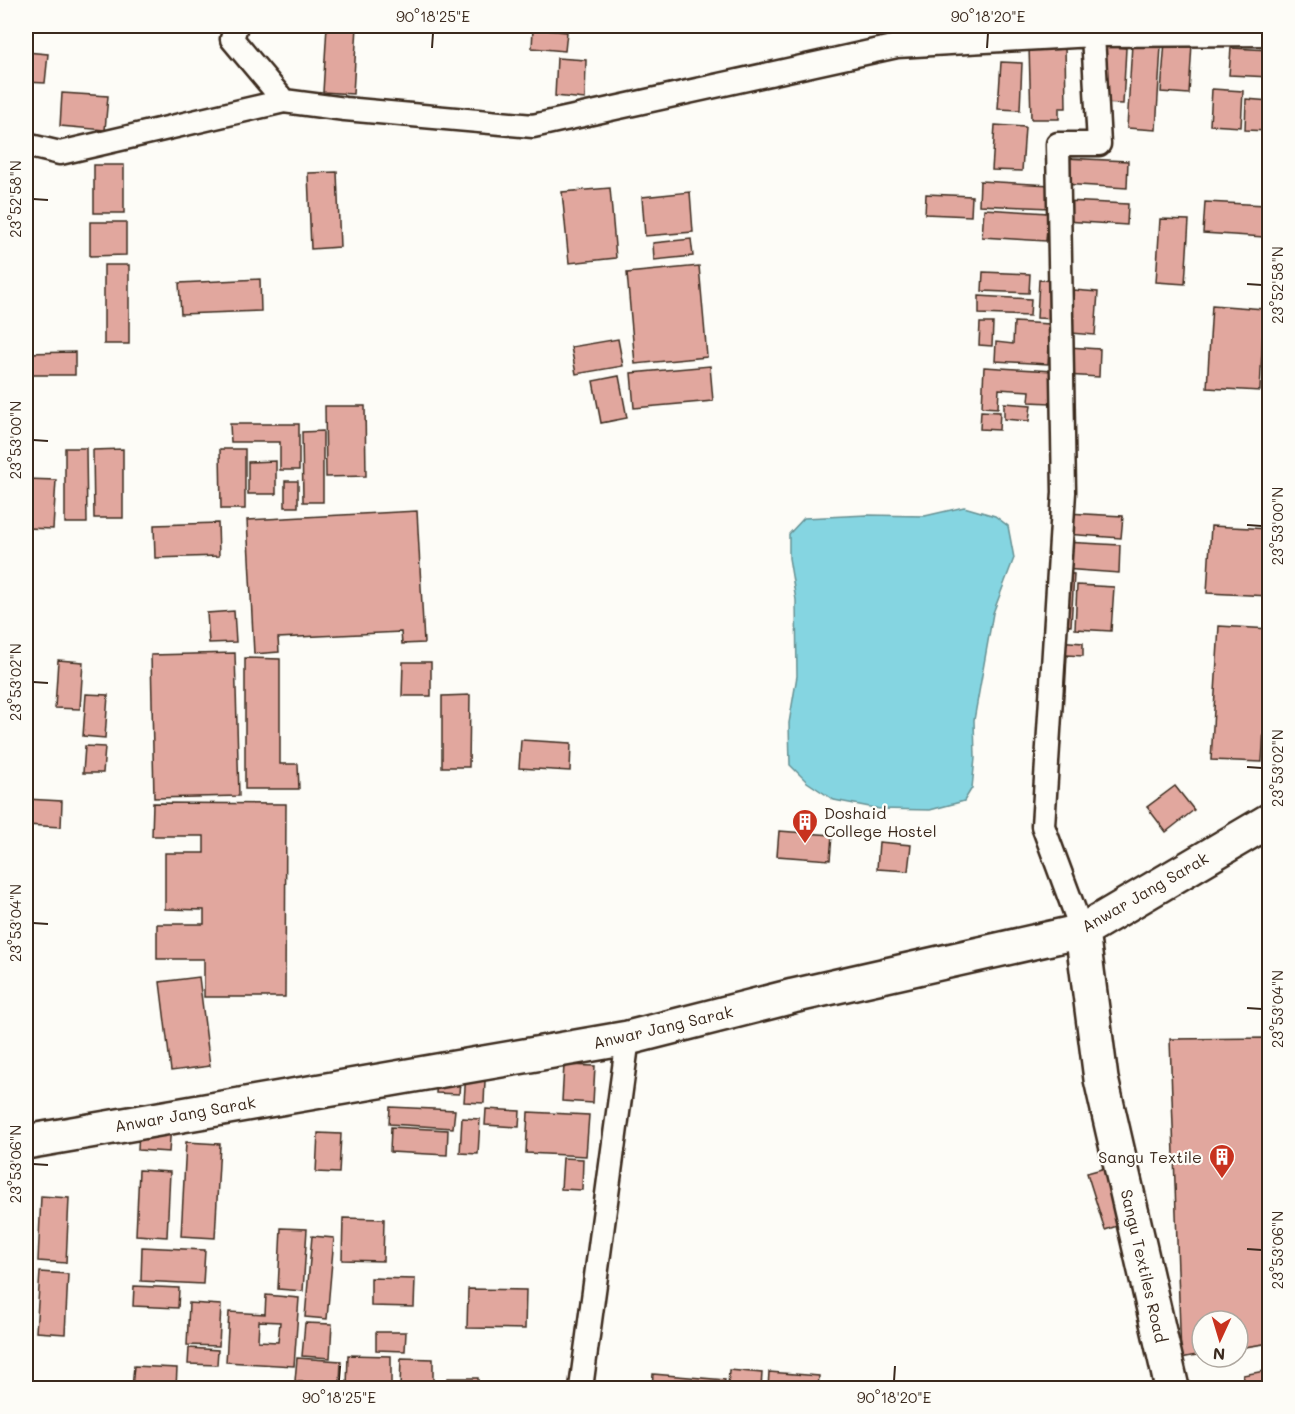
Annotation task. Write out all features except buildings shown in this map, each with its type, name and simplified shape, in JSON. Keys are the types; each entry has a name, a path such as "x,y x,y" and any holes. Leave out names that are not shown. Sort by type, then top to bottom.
{"main road":[{"name":"Anwar Jang Sarak","path":"26,1142 628,1038 794,996 1082,931 1269,820"},
{"name":"Sangu Textiles Road","path":"1082,931 1101,1079 1172,1389"}],"street":[{"path":"236,26 232,39 284,101"},
{"path":"26,145 60,153 284,101 345,109 533,126 897,46 1093,35 1269,34"},
{"path":"1082,931 1043,826 1064,492 1058,144 1099,144 1093,35"},
{"path":"581,1389 628,1038"}],"water":[{"path":"964,507 995,516 1008,526 1014,558 993,613 974,720 975,758 972,788 964,801 930,810 880,809 834,800 807,782 790,765 789,723 797,676 796,600 789,558 789,534 804,518 867,515 925,516"}],"place":[{"name":"Doshaid College Hostel","path":"805,845"},
{"name":"Sangu Textile","path":"1222,1180"}]}
